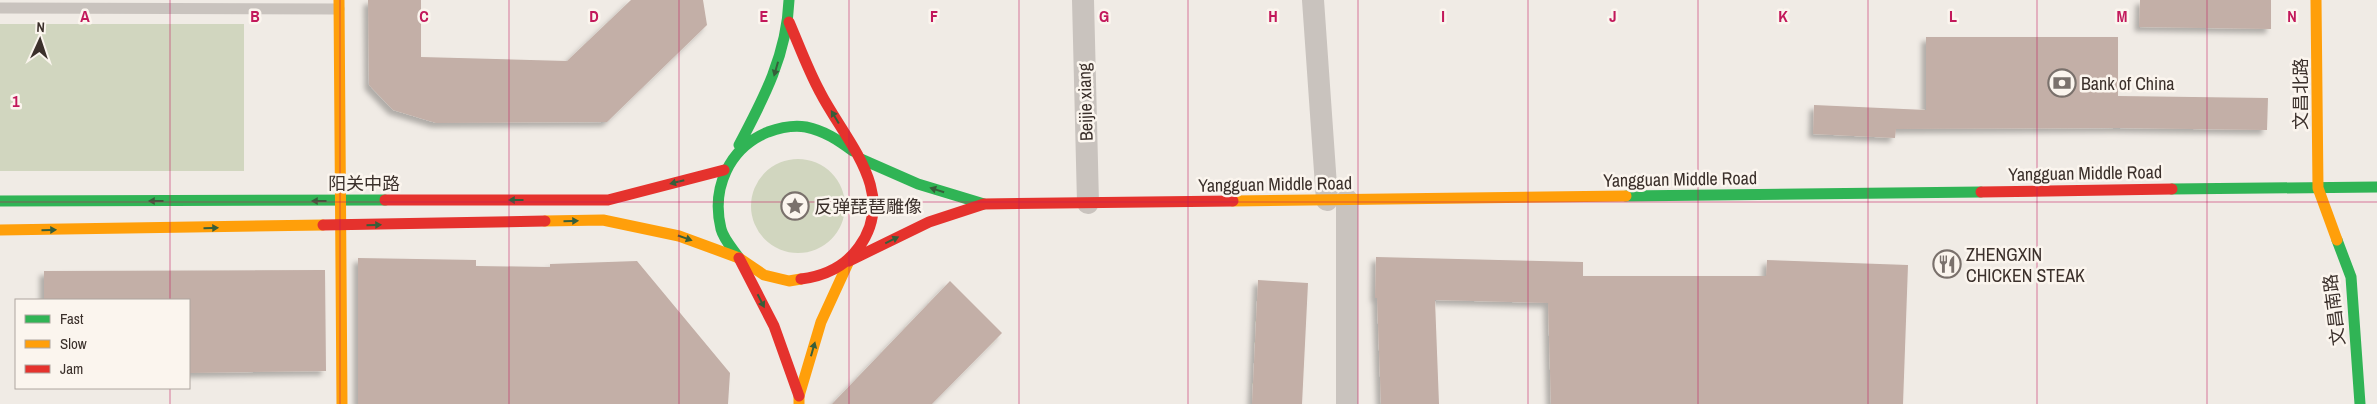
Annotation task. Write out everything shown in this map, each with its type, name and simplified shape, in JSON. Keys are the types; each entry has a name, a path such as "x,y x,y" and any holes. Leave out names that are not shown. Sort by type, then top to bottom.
{"main road":[{"path":"789,0 789,22 771,86 724,170 717,205 722,230 739,258 774,326 799,400"},
{"name":"文昌北路","path":"2316,0 2318,188"},
{"path":"339,4 342,404"},
{"path":"789,22 820,92 870,177 875,202 868,235 848,261 821,322 799,400"},
{"path":"736,151 760,133 774,127 802,125 840,138 861,159 918,184 984,204"},
{"name":"阳关中路","path":"0,201 608,200 724,170"},
{"name":"文昌南路","path":"2318,188 2351,277 2360,404"},
{"name":"Yangguan Middle Road","path":"984,204 2377,188"},
{"path":"0,230 341,226 603,220 679,236 739,258 764,275 789,281 820,277 848,261 929,222 984,204"}],"street":[{"name":"Beijie xiang","path":"1082,0 1088,203"},
{"path":"1313,0 1337,200 1347,404"}],"lane":[{"path":"0,8 339,4"}],"green space":[{"path":"0,24 244,24 244,171 0,171"},
{"path":"798,159 816,163 831,173 841,188 845,206 841,224 831,239 816,249 798,253 780,249 765,239 755,224 751,206 755,188 765,173 780,163"}],"building":[{"path":"368,0 421,0 421,57 567,61 631,0 703,0 707,25 607,122 436,123 393,110 369,85"},
{"path":"2140,0 2271,0 2271,29 2139,27"},
{"path":"1926,37 2118,37 2118,96 2268,98 2267,130 2118,128 1896,129 1895,138 1813,134 1814,105 1926,110"},
{"path":"1376,257 1583,262 1583,276 1766,276 1767,260 1908,265 1903,404 1551,404 1548,303 1435,300 1439,404 1381,404 1377,298 1375,298"},
{"path":"358,258 476,260 476,266 550,267 550,264 637,261 730,373 728,404 358,404"},
{"path":"325,270 326,371 190,373 190,299 44,299 44,271"},
{"path":"1258,280 1308,283 1302,404 1252,404"},
{"path":"950,281 1002,333 932,404 832,404"}],"traffic: fast":[{"path":"739,145 773,75 784,39 789,0"},
{"path":"739,258 722,233 719,199 726,171 733,159 743,148 754,139 768,132 787,127 801,126 825,133 853,151"},
{"path":"861,159 918,184 984,204"},
{"path":"2172,189 2377,187"},
{"path":"1626,196 1981,192"},
{"path":"0,201 385,200"},
{"path":"2337,240 2351,277 2360,404"}],"traffic: slow":[{"path":"339,0 342,404"},
{"path":"2316,0 2318,188 2337,240"},
{"path":"1233,201 1626,196"},
{"path":"545,221 603,220 679,236 739,258 764,275 789,281 801,279"},
{"path":"0,230 323,225"},
{"path":"799,404 799,396 821,322 849,261"}],"traffic: jam":[{"path":"789,22 816,84 864,167 871,187 873,206 870,227 853,254 841,265 826,273 801,279"},
{"path":"385,200 608,200 724,170"},
{"path":"1981,192 2172,189"},
{"path":"849,261 929,222 984,204 1233,201"},
{"path":"323,225 545,221"},
{"path":"739,258 774,326 799,396"}],"place":[{"name":"Bank of China","path":"2062,83"},
{"name":"反弹琵琶雕像","path":"795,206"},
{"name":"ZHENGXIN CHICKEN STEAK","path":"1947,264"}]}
